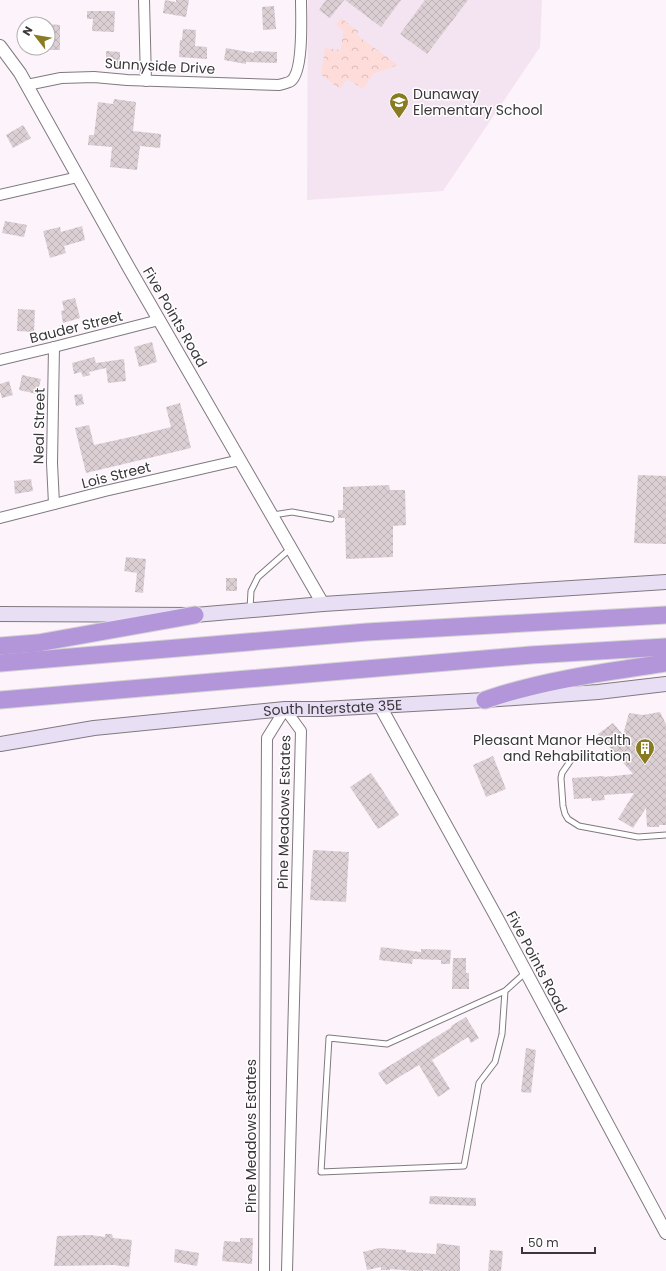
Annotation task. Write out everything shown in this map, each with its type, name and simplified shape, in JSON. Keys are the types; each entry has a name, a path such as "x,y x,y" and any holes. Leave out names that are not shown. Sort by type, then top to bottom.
{"highway":[{"path":"0,646 38,643 195,615"},
{"path":"0,663 367,632 666,615"},
{"path":"0,700 523,656 666,647"},
{"path":"485,700 512,691 597,673 666,663"}],"main road":[{"path":"0,614 195,615 323,604 666,582"},
{"name":"South Interstate 35E","path":"0,744 94,728 285,709 380,706 485,700 598,692 666,684"}],"street":[{"path":"144,0 146,81"},
{"name":"Sunnyside Drive","path":"27,85 61,78 87,77 146,81 279,85 291,81 297,71 300,59 301,0"},
{"name":"Five Points Road","path":"0,46 16,66 27,85 159,320 323,604"},
{"path":"0,195 78,176"},
{"name":"Bauder Street","path":"0,360 54,348 159,320"},
{"name":"Neal Street","path":"54,348 52,463 54,504"},
{"name":"Lois Street","path":"0,518 240,460"},
{"name":"Five Points Road","path":"380,706 526,972 666,1233"},
{"name":"Pine Meadows Estates","path":"264,1271 267,738 285,709 301,732 287,1271"}],"lane":[{"path":"272,515 292,512 331,518"},
{"path":"250,610 251,591 258,577 291,548"},
{"path":"571,760 562,773 561,778 563,806 568,819 579,826 638,837 666,835"},
{"path":"505,990 502,1034 495,1062 479,1083 464,1166 321,1172 329,1038 387,1044 425,1028 505,990 526,972"}],"shaded area":[{"name":"Dunaway Elementary School","path":"308,0 542,0 540,47 443,191 307,200"}],"green space":[{"path":"341,18 358,31 357,35 398,65 373,74 363,89 347,79 340,89 321,75 325,48 341,50 343,30 336,25"}],"building":[{"path":"165,0 176,2 176,0 189,0 186,17 163,13"},
{"path":"326,0 344,0 330,18 319,10"},
{"path":"345,0 401,0 381,27"},
{"path":"425,0 468,0 427,54 400,34"},
{"path":"274,6 276,29 263,30 262,7"},
{"path":"87,11 115,11 114,32 92,31 93,19 87,19"},
{"path":"56,25 60,25 60,50 56,50"},
{"path":"183,29 196,30 195,46 207,47 207,59 179,57 180,40 182,40"},
{"path":"226,48 254,53 254,51 277,52 277,63 246,62 246,64 224,60"},
{"path":"106,51 120,52 120,67 106,67"},
{"path":"114,99 136,102 133,131 161,134 160,148 140,146 137,170 110,167 112,147 88,145 89,135 94,135 98,102 113,104"},
{"path":"23,125 31,138 13,148 6,135"},
{"path":"5,221 27,225 24,237 2,233"},
{"path":"82,226 85,240 64,246 66,253 50,258 43,231 60,227 61,232"},
{"path":"75,298 80,318 63,323 61,311 64,310 62,301"},
{"path":"18,309 35,310 34,332 17,331"},
{"path":"152,342 157,362 139,367 134,347"},
{"path":"94,357 96,363 124,359 126,381 108,383 106,368 89,372 90,375 83,377 81,372 74,374 72,363"},
{"path":"22,375 41,379 37,394 19,390"},
{"path":"9,381 13,395 2,398 0,384"},
{"path":"82,394 84,404 76,406 74,395"},
{"path":"180,403 191,448 86,473 75,428 89,425 94,445 135,436 171,427 166,407"},
{"path":"638,475 666,476 666,544 634,543"},
{"path":"31,479 33,491 15,494 14,481"},
{"path":"389,485 390,490 405,490 406,525 393,526 393,557 346,559 345,518 338,518 338,510 343,510 343,487"},
{"path":"126,557 146,559 143,593 135,592 137,573 124,571"},
{"path":"226,578 237,578 237,591 226,591"},
{"name":"Pleasant Manor Health and Rehabilitation","path":"660,712 666,724 666,825 659,825 659,827 647,827 646,808 633,828 618,819 634,793 604,795 605,800 592,801 591,798 574,799 572,778 633,774 598,734 613,723 623,735 629,713 643,715"},
{"path":"493,756 506,789 486,797 473,765"},
{"path":"371,773 399,815 378,829 350,787"},
{"path":"313,850 349,852 346,902 310,900"},
{"path":"381,947 421,952 421,949 451,950 450,964 441,964 441,960 413,959 412,964 379,960"},
{"path":"453,958 466,958 466,973 469,973 469,989 452,989"},
{"path":"466,1017 479,1038 471,1043 468,1037 432,1060 450,1089 438,1097 419,1065 386,1085 378,1073"},
{"path":"526,1048 536,1050 531,1093 521,1092"},
{"path":"430,1196 476,1198 476,1206 429,1204"},
{"path":"105,1234 112,1234 113,1238 132,1240 129,1267 114,1265 54,1266 57,1236 90,1235 105,1237"},
{"path":"240,1238 253,1238 252,1264 222,1261 224,1241 240,1242"},
{"path":"437,1243 460,1246 460,1271 381,1270 381,1267 367,1270 363,1252 379,1248 436,1254"},
{"path":"175,1249 199,1253 197,1266 174,1262"},
{"path":"490,1250 503,1251 501,1271 488,1271"}],"place":[{"name":"Dunaway Elementary School","path":"399,119"},
{"name":"Pleasant Manor Health and Rehabilitation","path":"645,765"}]}
